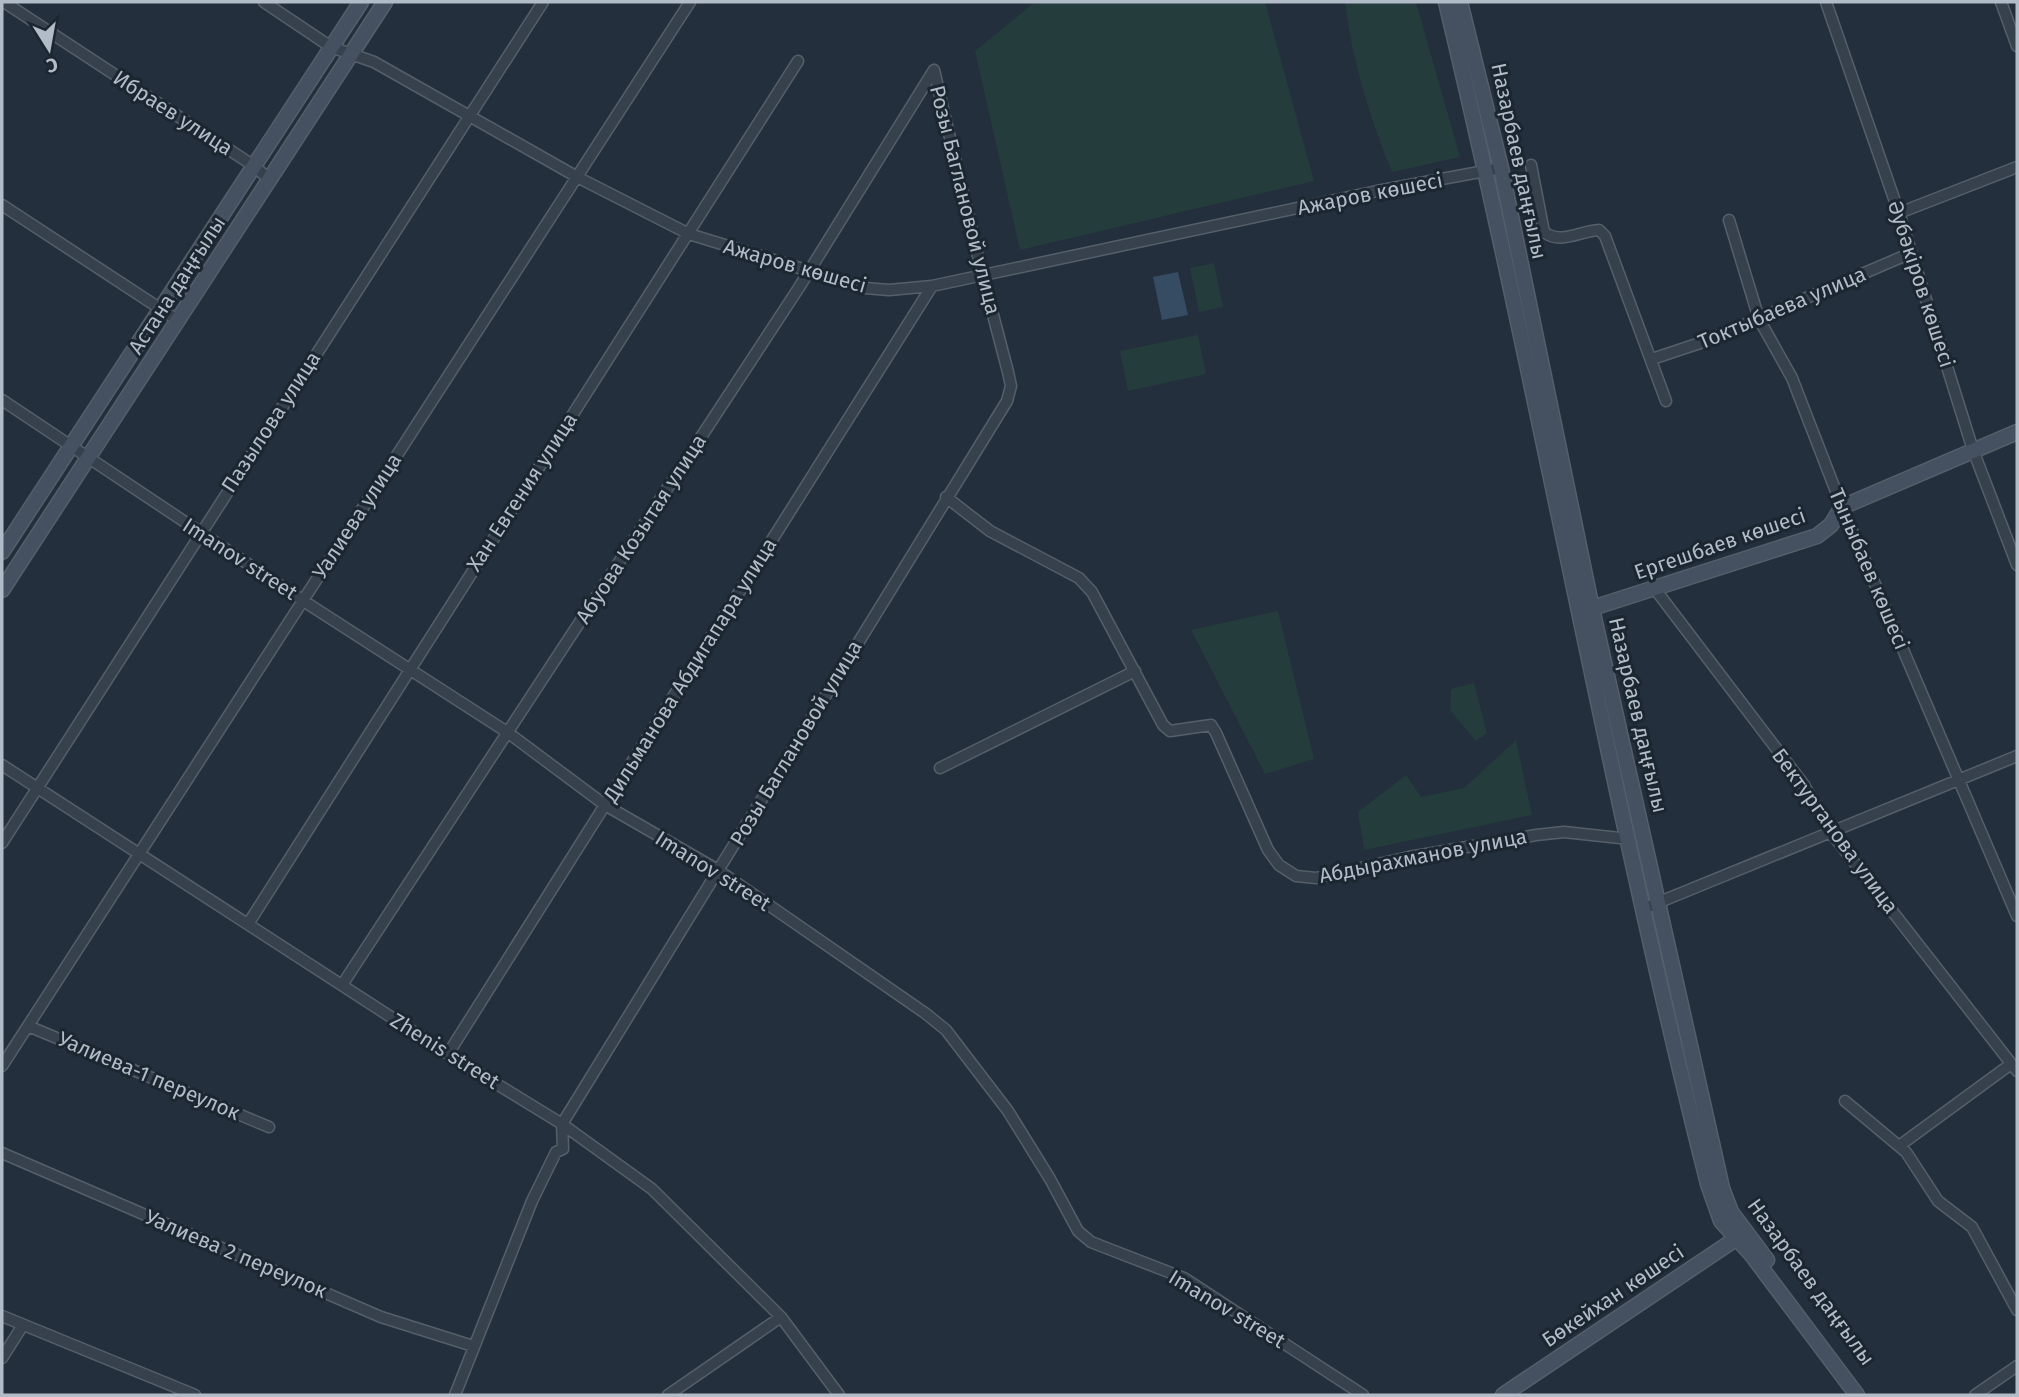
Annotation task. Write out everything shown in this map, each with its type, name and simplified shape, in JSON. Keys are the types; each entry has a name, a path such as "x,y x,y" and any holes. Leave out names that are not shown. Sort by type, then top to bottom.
{"main road":[{"name":"Астана даңғылы","path":"2,552 360,2"},
{"name":"Астана даңғылы","path":"2,590 385,2"},
{"name":"Назарбаев даңғылы","path":"1446,2 1494,170"},
{"name":"Назарбаев даңғылы","path":"1461,2 1586,611 1629,839 1708,1184 1721,1221 1741,1235"},
{"name":"Ергешбаев көшесі","path":"1586,611 1817,536 1831,525 1842,507 2017,432"},
{"name":"Назарбаев даңғылы","path":"1586,611 1659,903 1722,1188 1741,1235 1869,1395"},
{"name":"Бөкейхан көшесі","path":"1503,1395 1741,1235"},
{"path":"1741,1235 1857,1395"}],"street":[{"name":"Ибраев улица","path":"4,2 254,166 270,180"},
{"name":"Ажаров көшесі","path":"264,2 331,47 374,62 579,178 689,234 807,273 865,288 889,290 932,286 1377,191 1494,170"},
{"name":"Пазылова улица","path":"2,843 467,116 543,2"},
{"name":"Уалиева улица","path":"2,1066 141,854 302,600 579,178 690,2"},
{"name":"Әубәкіров көшесі","path":"1826,2 1899,213 1973,450 2017,565"},
{"path":"2001,2 2017,47"},
{"name":"Хан Евгения улица","path":"248,924 408,668 798,61"},
{"name":"Абуова Козытая улица","path":"342,985 807,273 934,70"},
{"name":"Розы Баглановой улица","path":"455,1395 532,1201 556,1153 563,1149 562,1125 1007,401 1011,386 934,70"},
{"path":"1531,165 1544,232 1550,237 1560,238 1599,230 1605,236 1666,401"},
{"path":"1899,213 2017,167"},
{"path":"2,205 179,321"},
{"name":"Тыныбаев көшесі","path":"1729,220 1759,319 1792,378 1842,507 2017,916"},
{"name":"Токтыбаева улица","path":"1652,359 1706,341 1911,253"},
{"name":"Дильманова Абдигапара улица","path":"448,1054 932,286"},
{"name":"Imanov street","path":"2,400 302,600 508,732 605,805 718,870 886,985 946,1030 1008,1111 1078,1231 1091,1242 1184,1278 1363,1395"},
{"name":"Абдырахманов улица","path":"946,497 990,531 1079,578 1093,592 1163,725 1170,731 1211,725 1268,850 1279,865 1296,876 1317,878 1409,857 1536,835 1564,832 1629,839"},
{"name":"Бектурганова улица","path":"1654,589 1804,785 1832,834 2014,1068"},
{"path":"940,768 1135,671"},
{"path":"1645,908 2017,757"},
{"name":"Zhenis street","path":"2,765 562,1125 652,1189 781,1318 839,1395"},
{"name":"Уалиева-1 переулок","path":"28,1026 269,1127"},
{"path":"1899,1146 2014,1068"},
{"path":"1846,1101 1899,1146 1938,1201 1972,1227 2017,1310"},
{"name":"Уалиева 2 переулок","path":"2,1153 381,1317 473,1346"},
{"path":"2,1316 171,1391 195,1395"},
{"path":"668,1395 781,1318"},
{"path":"2,1358 23,1325"},
{"path":"1975,1395 2017,1366"}],"green space":[{"path":"1035,2 1265,2 1314,181 1020,250 975,51"},
{"path":"1345,2 1416,2 1460,157 1392,172 1363,89"},
{"path":"1214,263 1223,307 1199,312 1190,268"},
{"path":"1198,335 1206,374 1128,391 1120,351"},
{"path":"1278,611 1314,759 1265,774 1191,630"},
{"path":"1474,683 1487,733 1476,741 1450,710 1451,689"},
{"path":"1516,740 1532,815 1364,850 1358,812 1406,775 1421,797 1464,788"}],"water":[{"path":"1178,272 1188,315 1162,320 1153,277"}]}
